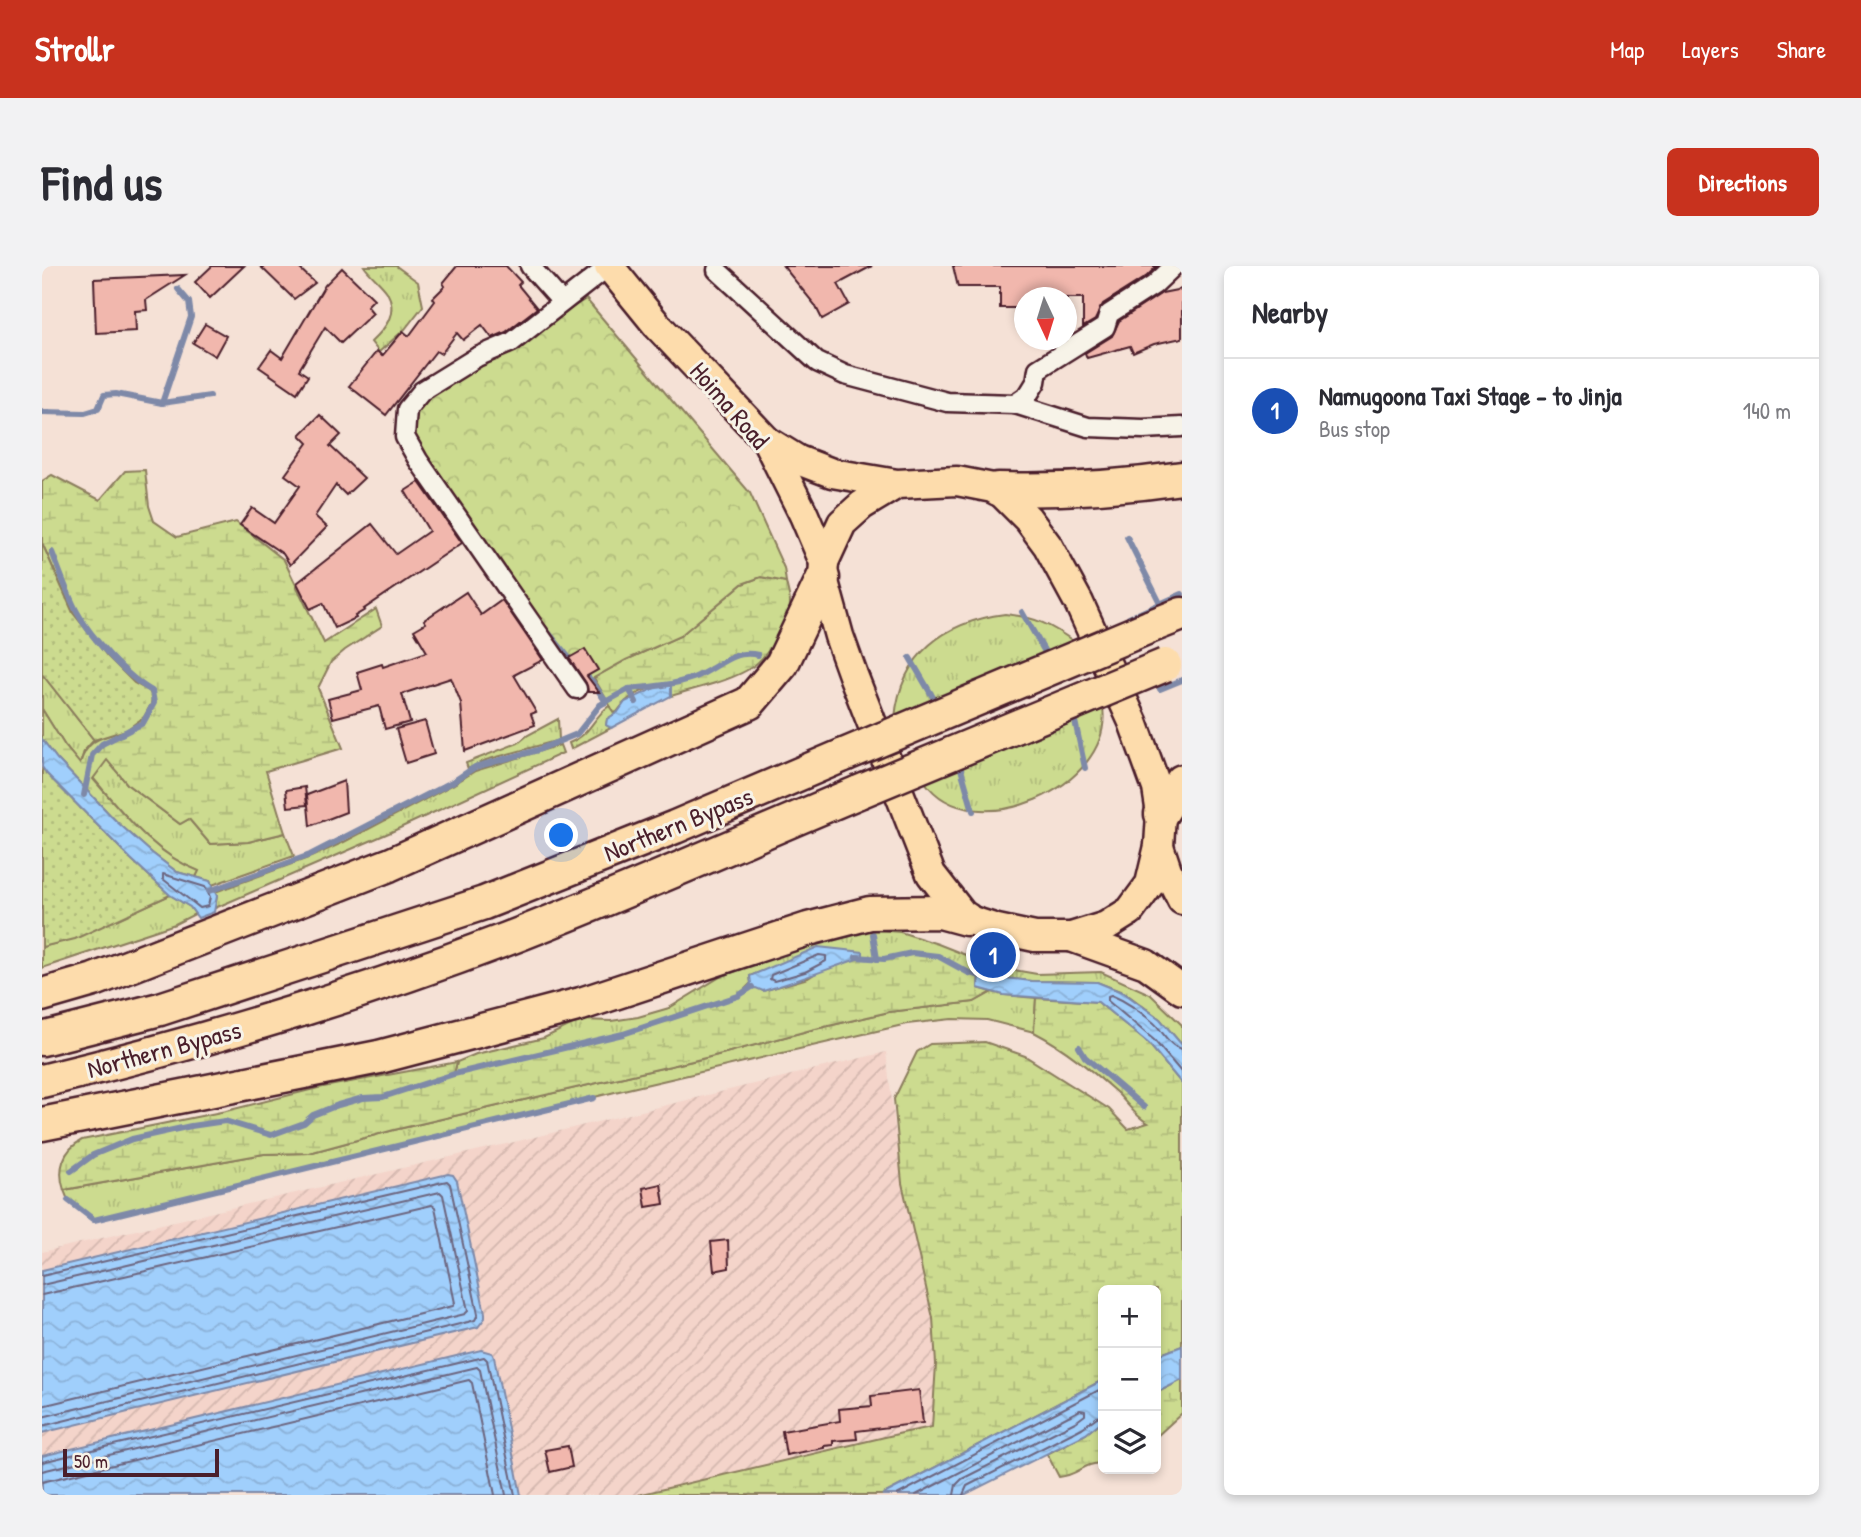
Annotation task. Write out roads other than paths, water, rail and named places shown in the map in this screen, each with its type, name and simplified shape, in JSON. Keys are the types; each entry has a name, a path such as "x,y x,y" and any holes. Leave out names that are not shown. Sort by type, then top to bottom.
{"highway":[{"path":"998,489 1082,488 1182,478"},
{"path":"42,995 94,980 389,865 749,703 782,664 823,570"},
{"name":"Northern Bypass","path":"42,1039 172,1005 484,903 675,827 1182,614"},
{"name":"Northern Bypass","path":"42,1081 173,1049 350,995 508,939 1174,662"},
{"path":"1161,814 1182,781"},
{"path":"42,1124 379,1058 581,1004 808,929 870,913 940,912 966,919"}],"main road":[{"name":"Hoima Road","path":"609,266 657,325 767,441 804,515 823,570 848,662 932,874 966,919"},
{"path":"767,441 798,460 832,473 897,484 957,481 998,489 1028,519 1048,546 1079,603 1133,722 1157,788 1161,814 1159,846 1150,884 1130,911 1106,926 1071,937 1035,937 966,919"},
{"path":"823,570 842,523 862,505 897,484"},
{"path":"1159,846 1182,900"},
{"path":"1071,937 1146,964 1182,990"}],"street":[{"path":"530,266 562,302"},
{"path":"577,689 440,493 405,437 407,409 422,391 477,357 512,342 609,266"},
{"path":"1015,404 1028,396 1037,382 1038,369 1105,327 1110,314 1154,285 1174,266"},
{"path":"717,270 817,362 845,375 947,402 1015,404 1088,427 1182,427"}],"water":[{"path":"661,685 671,686 671,696 611,728 606,725 607,719 618,712 625,702"},
{"path":"42,739 57,759 116,821 152,853 177,872 210,881 217,896 214,912 198,918 190,907 170,895 131,859 47,774 42,767"},
{"path":"818,947 863,952 863,957 763,991 756,988 746,990 751,983 750,976"},
{"path":"979,975 1031,981 1097,982 1124,993 1160,1019 1182,1045 1182,1084 1149,1044 1098,1002 1004,995 978,988"},
{"path":"448,1174 453,1175 457,1181 485,1313 485,1318 478,1327 42,1433 42,1270"},
{"path":"1182,1346 1182,1380 1161,1390 1161,1354"},
{"path":"481,1350 492,1353 494,1357 521,1495 42,1495 42,1456"},
{"path":"1098,1383 1098,1424 1086,1434 964,1495 882,1495"}],"waterway":[{"path":"162,403 191,317 189,302 178,289"},
{"path":"42,412 85,413 98,409 104,395 116,394 162,403 210,396"},
{"path":"1127,537 1160,603"},
{"path":"52,552 83,622 121,667 152,691 154,703 143,723 102,744 92,755 84,795"},
{"path":"1129,618 1182,594"},
{"path":"1022,612 1045,652"},
{"path":"543,626 574,664"},
{"path":"629,689 685,680 732,657 758,655"},
{"path":"910,658 934,699"},
{"path":"584,674 606,702"},
{"path":"1160,689 1182,680"},
{"path":"209,891 310,855 454,781 475,767 538,750 577,734 600,705 629,689 636,702"},
{"path":"1075,721 1085,768"},
{"path":"961,769 973,811"},
{"path":"873,934 877,959"},
{"path":"856,957 884,959 912,953 938,956 969,973 986,977"},
{"path":"71,1171 93,1155 132,1139 191,1126 225,1121 271,1135 304,1123 313,1115 338,1105 363,1098 383,1097 454,1074 623,1034 738,996 752,987"},
{"path":"1079,1047 1085,1057 1144,1107"},
{"path":"68,1200 94,1220 594,1098"}],"place":[{"name":"Namugoona Taxi Stage - to Jinja","path":"993,955"}]}
